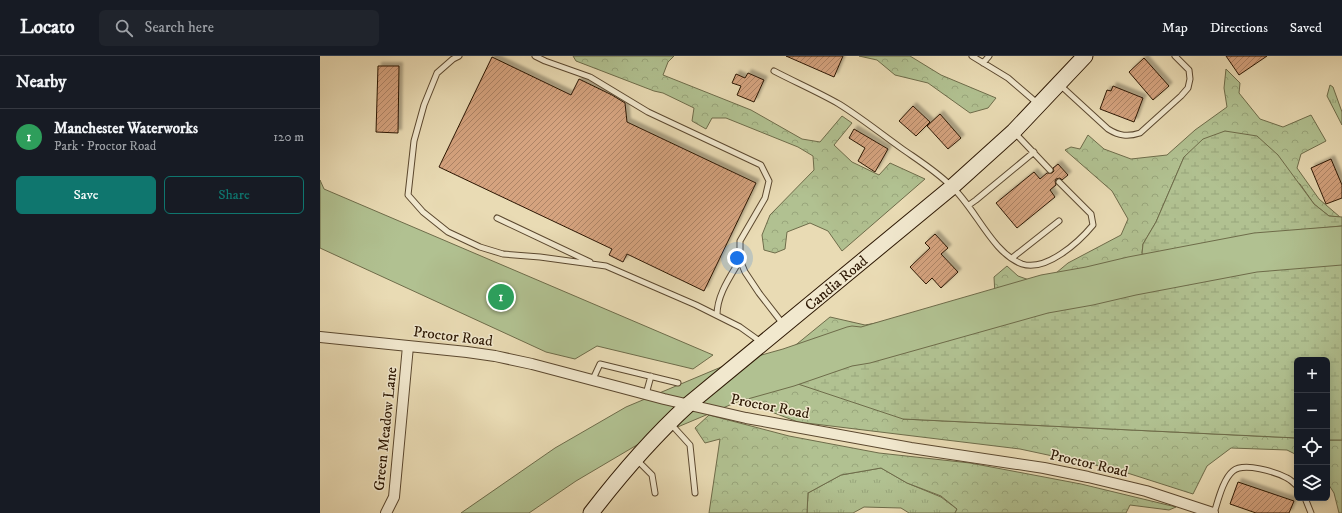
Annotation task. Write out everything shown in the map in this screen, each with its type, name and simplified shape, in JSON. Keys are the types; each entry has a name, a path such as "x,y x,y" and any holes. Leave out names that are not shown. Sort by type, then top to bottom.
{"main road":[{"name":"Candia Road","path":"591,513 635,459 669,422 952,187 1014,131 1085,56"}],"street":[{"name":"Proctor Road","path":"320,337 495,356 532,364 664,399 746,418 911,448 1022,464 1088,477 1146,491 1214,513"},
{"name":"Green Meadow Lane","path":"386,513 394,497 408,346"}],"lane":[{"path":"459,56 453,59 437,73 424,105 414,141 408,194 423,212 448,232 480,247 503,254 540,257 606,266 717,315 740,327 763,344"},
{"path":"535,56 590,77 648,112 761,165 769,181 765,198 740,241 740,260 745,272 784,327"},
{"path":"972,56 1008,78 1040,105"},
{"path":"983,63 989,56"},
{"path":"1059,84 1108,130 1120,135 1133,135 1140,133 1188,88 1190,79 1189,70 1175,56"},
{"path":"774,71 839,104 935,172 969,205 978,220 1009,257 1022,264 1034,265 1052,260 1085,235 1092,225 1091,214 1059,182"},
{"path":"1014,131 1050,170"},
{"path":"969,205 1034,152"},
{"path":"496,218 595,265"},
{"path":"1012,258 1059,221"},
{"path":"717,315 717,306 721,295 740,260"},
{"path":"593,380 600,364 678,383"},
{"path":"646,394 651,376"},
{"path":"669,422 690,445 695,493"},
{"path":"635,459 652,475 655,493"},
{"path":"1214,513 1228,478 1233,471 1239,467 1272,472 1289,478 1294,483"},
{"path":"1306,501 1311,513"}],"green space":[{"path":"573,56 674,56 668,62 663,75 751,110 802,139 820,142 842,116 852,123 834,145 852,162 879,175 890,163 925,179 842,251 828,231 810,223 787,232 785,249 775,253 764,250 762,235 770,215 814,170 813,156 798,147 726,118 712,118 706,129 692,121 694,108 663,93 654,91 576,61"},
{"path":"859,56 910,56 941,75 996,98 988,108 970,113 928,83 895,75 877,60"},
{"path":"1226,69 1240,83 1239,93 1260,119 1283,127 1311,115 1326,141 1301,154 1297,168 1319,199 1340,217 1329,216 1314,204 1300,184 1184,157 1156,222 1143,244 1142,253 1157,256 1311,229 1342,226 1342,251 903,419 1294,438 1294,454 1287,450 1231,448 1207,466 1193,494 1118,470 1020,449 798,422 732,397 830,317 865,325 916,316 995,295 994,277 1007,266 1018,276 1032,281 1050,278 1068,263 1121,235 1128,219 1112,191 1065,150 1071,147 1080,149 1088,135 1104,149 1131,159 1167,155 1195,130 1227,107 1224,88"},
{"path":"1330,85 1333,87 1342,112 1342,125 1327,96"},
{"path":"1225,131 1257,136 1278,155 1314,204 1329,216 1342,217 1342,226 1311,229 1157,256 1142,254 1143,244 1156,222 1184,157 1203,139"},
{"path":"320,180 324,189 713,355 693,369 597,346 575,359 546,352 320,248"},
{"path":"1342,226 1342,265 1257,272 1048,313 870,363 852,366 794,386 737,402 642,442 576,481 529,513 461,513 555,448 626,407 726,365 783,349 847,327 861,327 1041,275 1254,233"},
{"path":"1342,251 1342,440 1330,440 1330,357 1294,357 1294,438 903,419 792,382 1163,280"},
{"path":"709,415 789,436 879,453 970,463 1081,484 1176,507 1169,510 1130,505 1126,513 955,513 957,509 941,496 907,483 881,468 841,475 808,493 807,513 709,513 720,439 705,443 695,428"},
{"path":"1330,440 1342,440 1342,513 1339,513 1334,493 1330,487"},
{"path":"881,468 907,483 941,497 957,509 955,513 909,513 901,508 864,507 853,513 807,513 808,493 841,475"}],"building":[{"path":"786,56 843,56 834,77"},
{"path":"1226,56 1267,56 1239,75"},
{"path":"492,57 571,95 579,79 625,103 627,122 756,183 704,291 627,254 623,262 609,255 612,249 439,167"},
{"path":"1144,58 1169,86 1153,100 1129,72"},
{"path":"378,66 399,66 398,133 376,132"},
{"path":"748,73 764,80 754,102 737,95 741,86 732,83 736,74 745,78"},
{"path":"1113,86 1143,98 1134,122 1100,109 1107,90 1111,91"},
{"path":"913,106 930,122 916,136 899,121"},
{"path":"940,114 961,138 948,149 927,126"},
{"path":"854,129 888,149 875,172 858,161 865,148 849,138"},
{"path":"1331,159 1342,185 1342,198 1326,204 1311,168"},
{"path":"1058,164 1068,175 1062,180 1060,178 1056,179 1056,185 1050,190 1055,197 1017,228 996,203 1034,172 1040,179 1047,173 1052,173 1054,171 1053,168"},
{"path":"935,234 948,248 941,254 958,272 941,288 932,278 926,284 910,267 930,248 925,243"},
{"path":"1238,482 1294,501 1289,513 1256,513 1230,504"}],"place":[{"name":"Manchester Waterworks","path":"501,297"}]}
